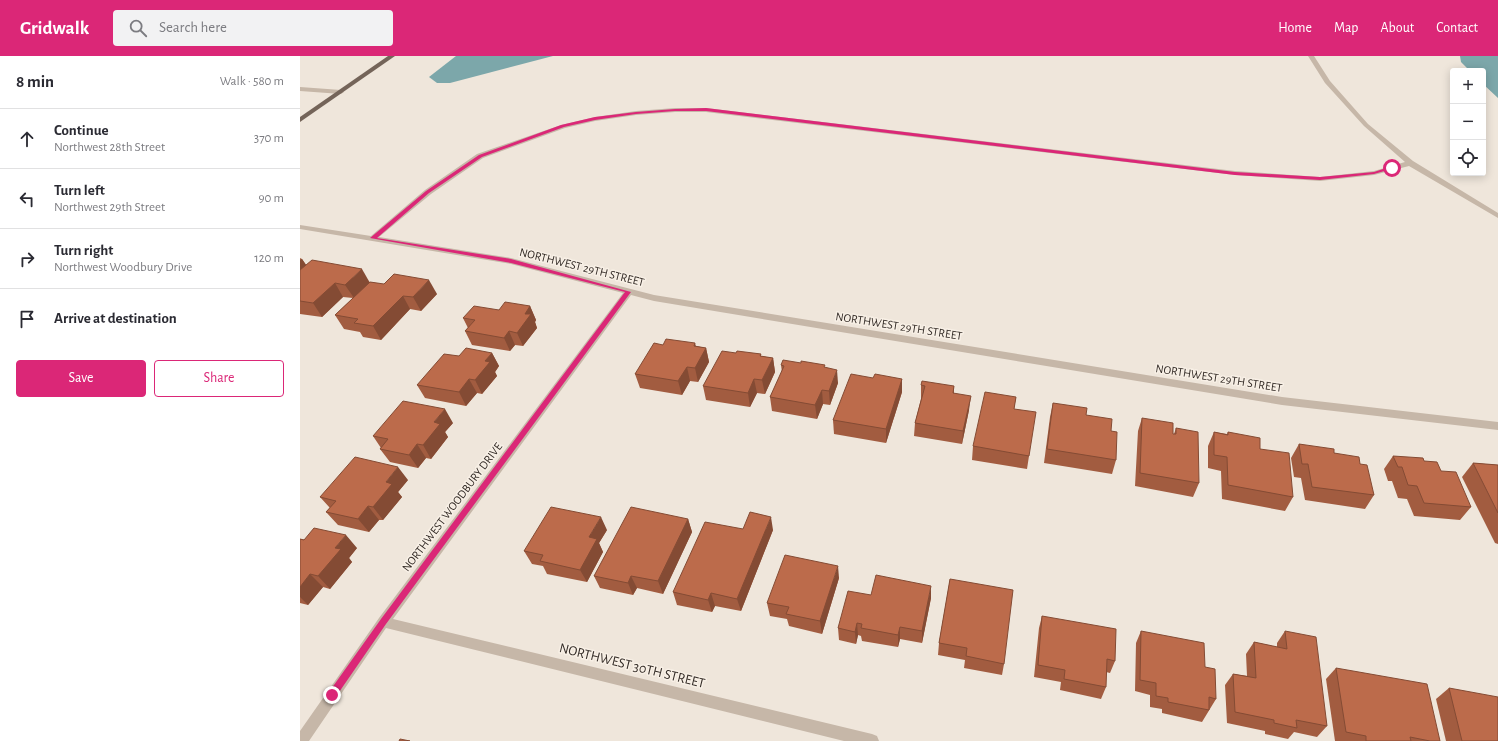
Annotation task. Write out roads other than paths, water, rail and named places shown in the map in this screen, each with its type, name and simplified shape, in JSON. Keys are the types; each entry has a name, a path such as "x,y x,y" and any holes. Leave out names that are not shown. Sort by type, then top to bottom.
{"main road":[{"path":"300,120 392,56"}],"street":[{"path":"1311,56 1328,82 1366,125 1410,163 1498,216"},
{"path":"300,88 341,92"},
{"path":"373,238 428,192 480,156 563,126 636,113 675,110 706,110 1242,174 1320,179 1374,173 1410,163"},
{"name":"NORTHWEST 29TH STREET","path":"300,227 511,261 654,298 1282,401 1498,426"},
{"name":"NORTHWEST WOODBURY DRIVE","path":"301,741 384,622 629,292"},
{"name":"NORTHWEST 30TH STREET","path":"384,622 872,741"}],"water":[{"path":"456,56 553,56 450,83 437,83 429,77"},
{"path":"1460,56 1498,56 1498,98 1486,87 1486,68 1467,68 1461,62"}]}
